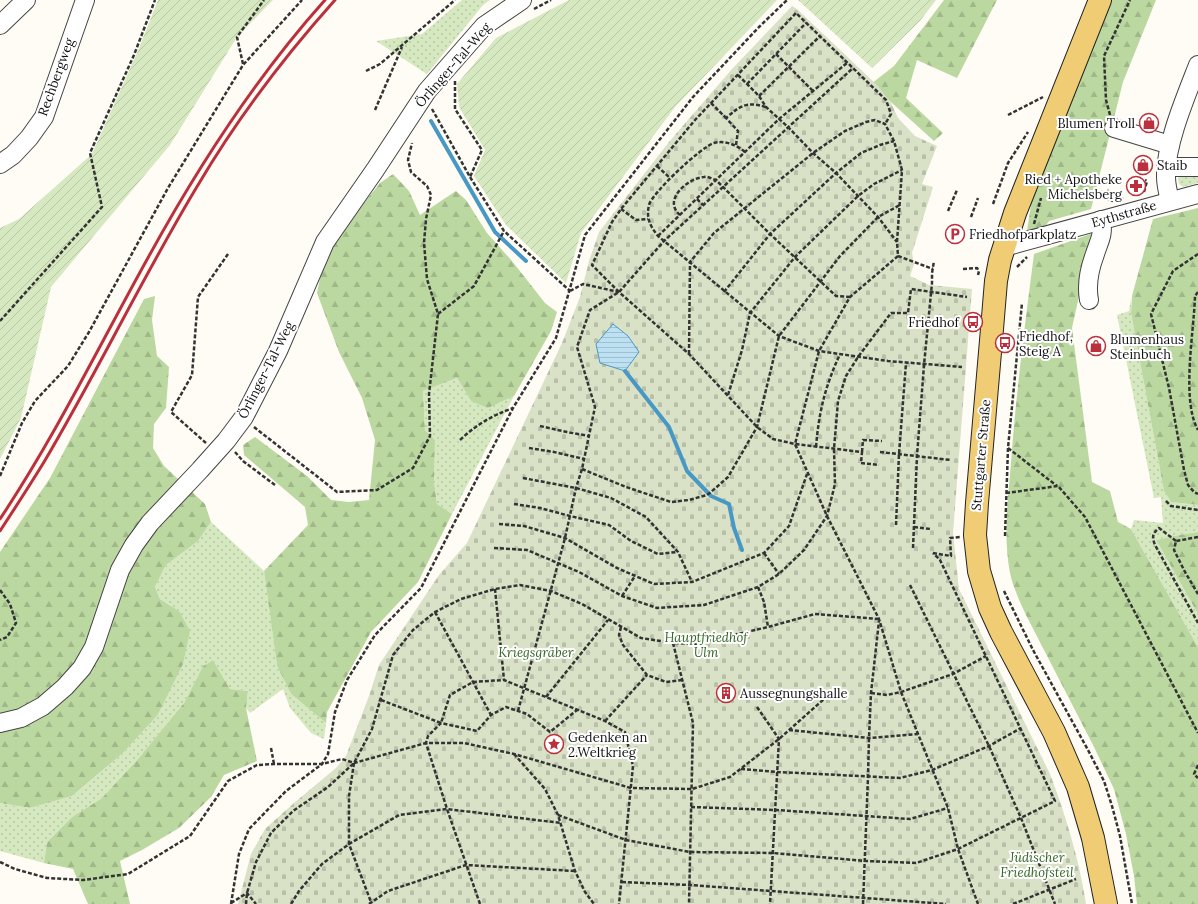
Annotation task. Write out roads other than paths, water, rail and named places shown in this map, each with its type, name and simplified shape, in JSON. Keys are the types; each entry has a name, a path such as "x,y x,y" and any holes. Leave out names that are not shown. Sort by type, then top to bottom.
{"main road":[{"name":"Stuttgarter Straße","path":"1100,0 1014,213 996,281 975,535 979,571 990,608 1001,632 1054,732 1078,787 1094,838 1106,904"}],"street":[{"path":"0,24 26,0"},
{"name":"Rechbergweg","path":"0,164 13,155 29,138 44,117 85,0"},
{"name":"Örlinger-Tal-Weg","path":"0,723 21,718 43,706 65,687 82,668 94,647 120,570 134,545 150,523 200,470 244,417 278,351 324,242 428,91 484,26 527,6"},
{"path":"1170,201 1166,185 1166,167 1170,145 1198,65"},
{"path":"1114,128 1170,145"},
{"path":"1166,167 1198,167"},
{"name":"Eythstraße","path":"1004,247 1198,194"},
{"path":"1089,300 1087,288 1088,278 1101,239 1103,229 1101,220"}],"water":[{"path":"613,324 628,336 639,352 625,371 600,363 596,344"}],"waterway":[{"path":"431,121 495,232 526,261"},
{"path":"625,371 669,427 687,471 711,496 729,504 734,528 742,550"}],"railway":[{"path":"0,519 59,422 149,256 208,155 275,60 325,0"},
{"path":"0,531 39,471 64,428 158,254 213,160 262,89 335,0"}],"place":[{"name":"Blumen Troll","path":"1149,123"},
{"name":"Staib","path":"1143,165"},
{"name":"Ried + Apotheke Michelsberg","path":"1136,186"},
{"name":"Friedhofparkplatz","path":"955,234"},
{"name":"Friedhof","path":"973,322"},
{"name":"Friedhof, Steig A","path":"1005,343"},
{"name":"Blumenhaus Steinbuch","path":"1096,346"},
{"name":"Aussegnungshalle","path":"726,693"},
{"name":"Gedenken an 2.Weltkrieg","path":"554,744"}],"park label":[{"name":"Hauptfriedhof Ulm","path":"706,644"},
{"name":"Kriegsgräber","path":"536,652"},
{"name":"Jüdischer Friedhofsteil","path":"1037,864"}]}
